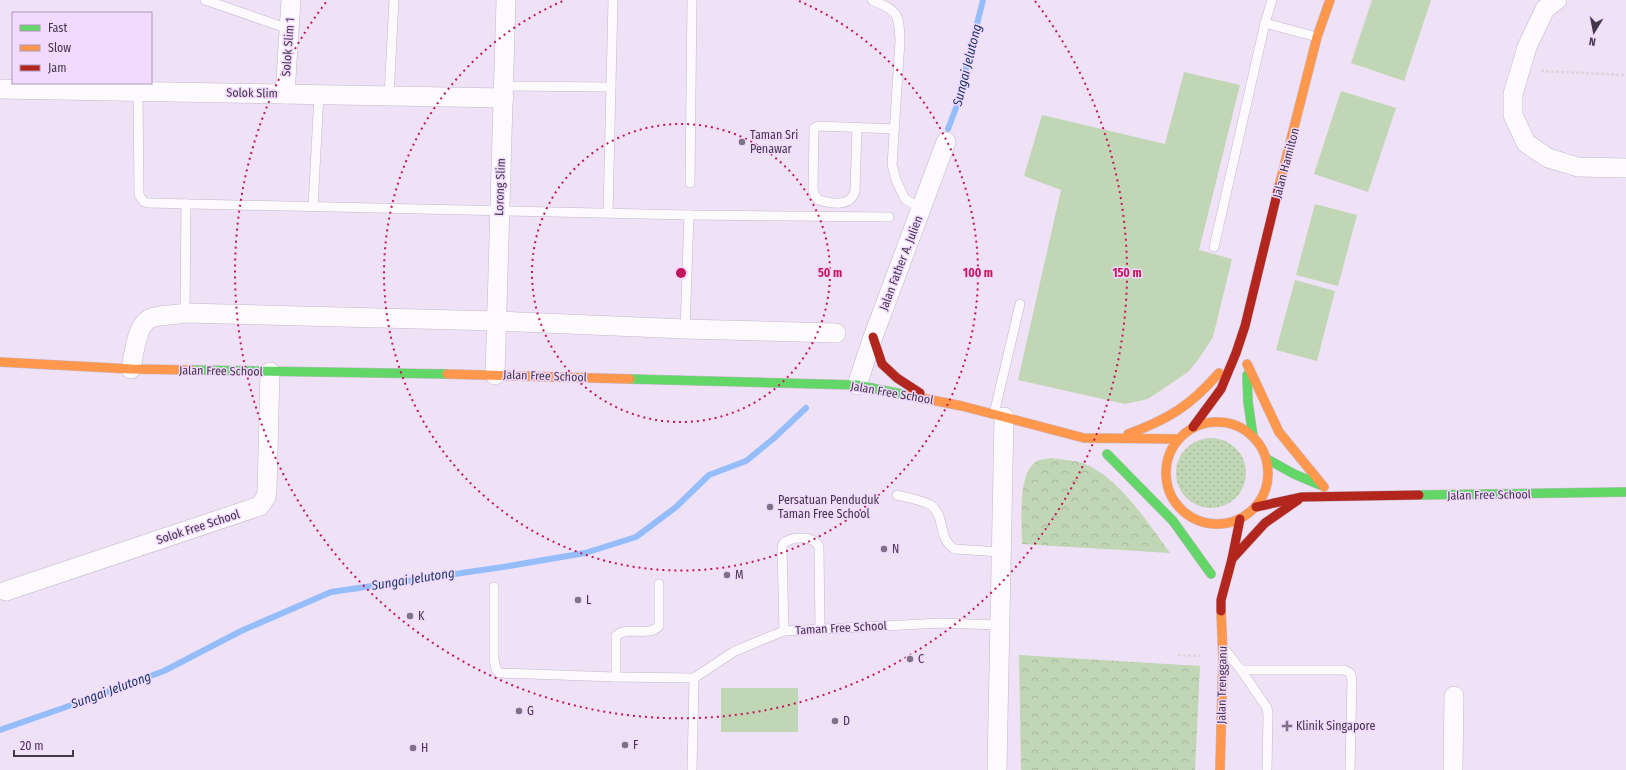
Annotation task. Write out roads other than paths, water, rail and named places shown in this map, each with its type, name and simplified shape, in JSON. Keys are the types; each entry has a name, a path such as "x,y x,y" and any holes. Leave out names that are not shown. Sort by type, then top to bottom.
{"street":[{"name":"Solok Slim 1","path":"285,94 291,0"},
{"name":"Lorong Slim","path":"495,375 506,0"},
{"name":"Jalan Hamilton","path":"1193,427 1221,389 1236,353 1245,326 1317,37 1330,0"},
{"path":"1557,0 1545,9 1527,47 1513,94 1513,115 1526,143 1548,158 1578,167 1626,168"},
{"name":"Solok Slim","path":"0,89 389,96 504,92"},
{"name":"Jalan Father A. Julien","path":"856,385 946,142"},
{"path":"131,369 136,342 142,326 150,318 185,313 836,333"},
{"name":"Jalan Hamilton","path":"1245,326 1248,402 1253,436"},
{"path":"873,336 882,364 897,378 927,398"},
{"path":"1114,440 1160,422 1185,407 1206,389 1236,353"},
{"path":"1246,356 1279,432 1324,487"},
{"name":"Jalan Free School","path":"0,362 131,369 495,375 856,385 927,398 1084,438 1114,440 1178,439"},
{"name":"Solok Free School","path":"3,590 260,506 266,497 267,491 270,372"},
{"path":"997,770 1001,552 999,416"},
{"path":"1209,422 1225,422 1240,427 1253,436 1262,446 1267,459 1269,476 1265,492 1256,507 1240,519 1224,523 1208,523 1193,518 1179,507 1170,493 1166,479 1166,465 1170,451 1178,439 1193,427 1209,422"},
{"name":"Jalan Free School","path":"1084,438 1138,473"},
{"path":"1101,450 1174,521 1214,580"},
{"name":"Jalan Free School","path":"1267,459 1294,474 1351,498"},
{"path":"1157,485 1170,493"},
{"name":"Jalan Free School","path":"1256,507 1302,497 1351,498 1626,492"},
{"path":"1232,559 1265,523 1302,497"},
{"path":"1193,518 1198,532"},
{"name":"Jalan Trengganu","path":"1220,770 1223,647 1222,600 1240,519"},
{"name":"Jalan Trengganu","path":"1202,546 1222,600"},
{"path":"1453,770 1454,696"}],"lane":[{"path":"205,0 289,29"},
{"path":"389,96 394,0"},
{"path":"608,214 613,0"},
{"path":"690,183 692,0"},
{"path":"872,0 890,8 900,21 892,164 896,180 905,199 922,209"},
{"path":"1214,247 1265,23 1272,0"},
{"path":"1265,23 1317,37"},
{"path":"504,92 611,87"},
{"path":"138,91 139,190 141,199 148,204 608,214 889,217"},
{"path":"313,207 319,94"},
{"path":"857,128 856,191 854,197 849,202 843,203 819,200 815,196 813,190 814,128 818,126 894,129"},
{"path":"185,313 186,204"},
{"path":"685,329 689,215"},
{"path":"999,416 1020,304"},
{"path":"897,494 931,505 939,516 945,541 949,546 955,549 1001,552"},
{"path":"784,631 782,548 783,544 790,540 810,539 818,543 820,629"},
{"path":"616,678 616,636 619,633 624,632 656,630 659,626 659,584"},
{"path":"494,587 494,660 496,669 499,673 616,678 694,678 692,770"},
{"name":"Taman Free School","path":"694,678 735,651 784,631 942,623 999,625"},
{"path":"1223,647 1241,670 1268,711 1267,770"},
{"path":"1241,670 1344,670 1350,673 1352,679 1350,770"}],"waterway":[{"name":"Sungai Jelutong","path":"948,129 956,108 983,0"},
{"name":"Sungai Jelutong","path":"0,730 164,671 241,631 331,592 503,567 585,553 636,537 676,507 709,475 746,461 773,439 806,408"}],"place":[{"name":"Taman Sri Penawar","path":"742,142"},
{"name":"Persatuan Penduduk Taman Free School","path":"770,507"},
{"name":"N","path":"884,549"},
{"name":"M","path":"727,575"},
{"name":"L","path":"578,600"},
{"name":"K","path":"410,616"},
{"name":"C","path":"910,659"},
{"name":"G","path":"519,711"},
{"name":"D","path":"835,721"},
{"name":"Klinik Singapore","path":"1287,726"},
{"name":"F","path":"625,745"},
{"name":"H","path":"413,748"}]}
